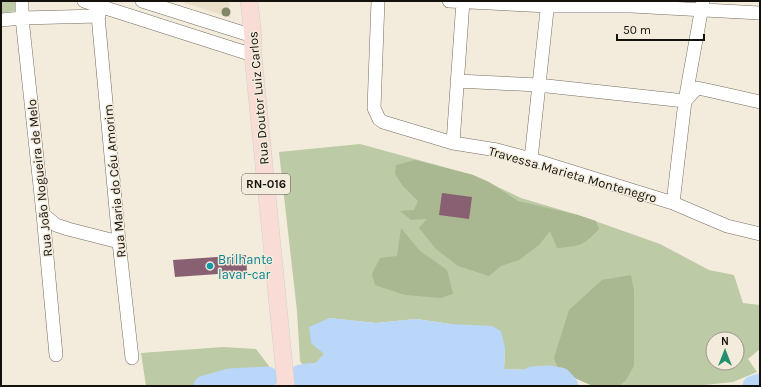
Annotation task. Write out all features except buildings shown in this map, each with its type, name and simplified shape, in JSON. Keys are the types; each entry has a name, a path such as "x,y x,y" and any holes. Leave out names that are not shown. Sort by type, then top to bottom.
{"main road":[{"name":"Rua Doutor Luiz Carlos","path":"249,1 253,36 253,56 286,386"}],"street":[{"name":"Rua João Nogueira de Melo","path":"22,1 22,18 43,214 56,355"},
{"path":"84,1 99,8 253,56"},
{"path":"142,1 253,36"},
{"path":"249,1 255,1"},
{"name":"Travessa Marieta Montenegro","path":"378,1 374,108 377,115 383,122 453,143 497,150 531,159 673,203 727,226 760,234"},
{"path":"449,1 702,6 760,13"},
{"path":"453,143 463,2"},
{"path":"531,159 548,4"},
{"path":"673,203 685,101 702,6"},
{"path":"1,20 99,8"},
{"name":"Rua Maria do Céu Amorim","path":"99,8 119,242 132,358"},
{"path":"457,81 538,85 685,101"},
{"path":"685,101 697,88 760,102"},
{"path":"43,214 56,225 119,242"}],"shaded area":[{"path":"179,1 229,1 231,18"}],"green space":[{"path":"1,1 17,1 15,11 1,13"},
{"path":"360,144 473,175 521,198 578,215 660,244 709,270 734,275 743,303 760,305 760,349 748,359 757,372 733,382 695,386 593,386 559,371 504,369 505,348 451,324 416,319 376,323 329,318 324,354 308,372 300,361 297,311 279,152"},
{"path":"415,160 473,175 489,182 518,201 578,215 596,221 599,229 589,239 581,244 571,247 557,248 550,231 539,245 519,260 501,266 489,276 458,266 436,249 419,228 427,219 411,220 400,211 414,210 418,201 403,186 395,174 396,165"},
{"path":"401,228 420,251 447,270 453,294 441,298 405,295 375,285 372,274 380,258 397,256"},
{"path":"631,275 634,291 634,366 626,380 619,386 593,386 559,371 554,358 569,310 602,280"},
{"path":"223,347 256,349 269,366 268,374 260,383 254,386 146,386 141,353"}],"water":[{"path":"329,318 376,323 416,319 451,324 492,326 501,331 505,348 504,369 559,371 562,386 307,386 306,374 324,354 311,343 309,327"}],"waterway":[{"path":"298,376 335,372"},
{"path":"532,377 550,376 561,378 568,386"},
{"path":"204,386 229,379 268,377"},
{"path":"753,386 760,384"}],"place":[{"name":"Brilhante lavar-car","path":"210,266"}]}
